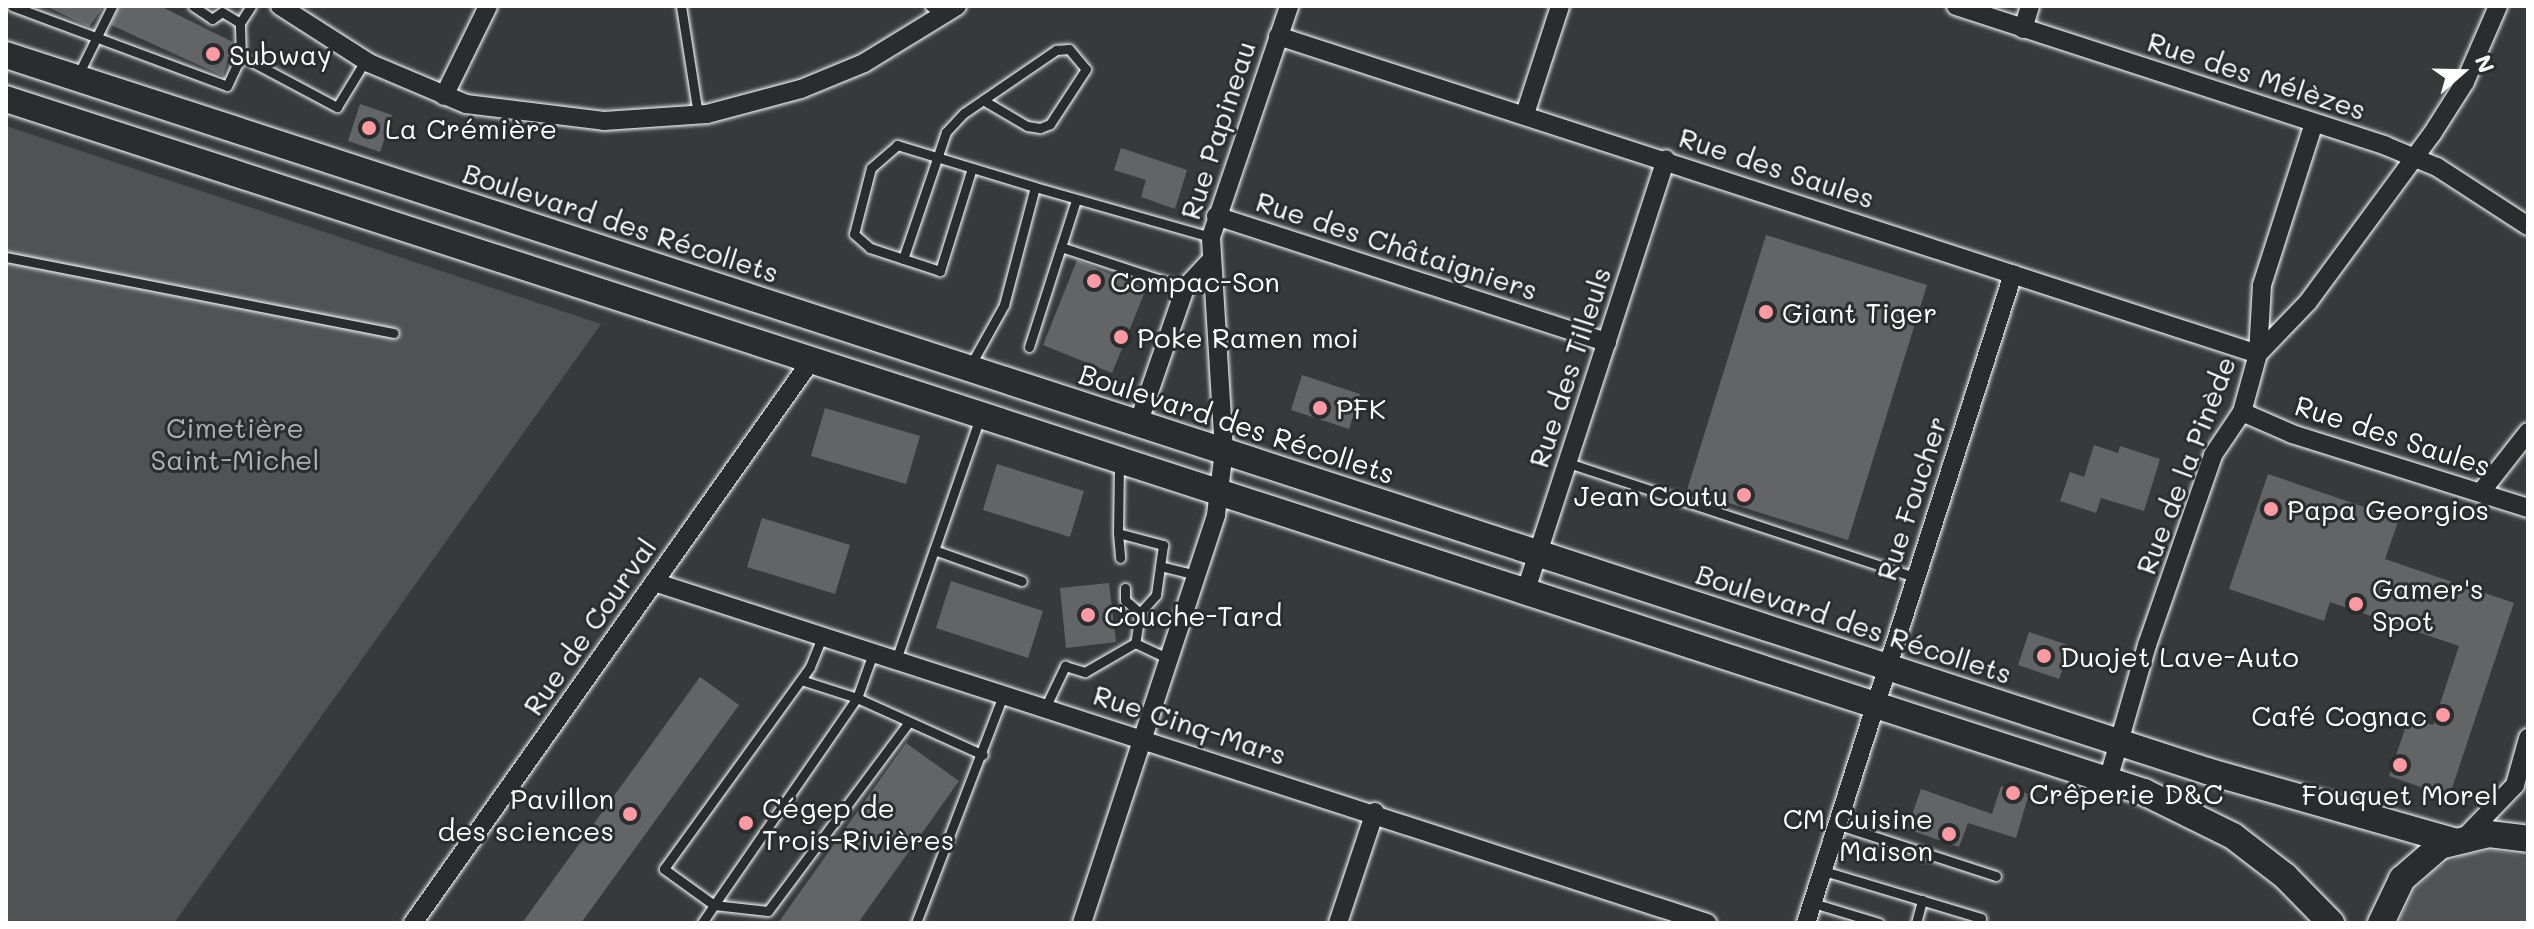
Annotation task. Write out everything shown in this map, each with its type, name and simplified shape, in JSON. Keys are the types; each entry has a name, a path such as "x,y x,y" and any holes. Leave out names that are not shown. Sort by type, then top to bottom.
{"main road":[{"name":"Boulevard des Récollets","path":"6,55 2307,803 2458,839 2502,834 2528,839"},
{"path":"6,99 980,418 2108,780 2176,805 2233,836 2285,876 2331,923"},
{"path":"2381,923 2394,889 2410,869 2458,839"}],"street":[{"path":"280,6 365,61 444,96 466,104 572,119 698,115 823,81 943,10"},
{"path":"444,96 488,6"},
{"name":"Rue Papineau","path":"1082,923 1197,576 1221,494 1224,451 1209,262 1211,237 1289,6"},
{"path":"1525,114 1560,6"},
{"name":"Rue des Mélèzes","path":"1956,6 2415,158 2528,226"},
{"path":"2023,29 2030,6"},
{"name":"Rue de la Pinède","path":"2258,354 2308,302 2415,158 2459,94 2498,6"},
{"name":"Rue des Saules","path":"1278,36 1666,159 2258,354"},
{"name":"Rue de la Pinède","path":"2108,780 2213,455 2242,412 2258,354 2262,285 2314,123"},
{"name":"Rue des Tilleuls","path":"1525,593 1666,159"},
{"name":"Rue des Châtaigniers","path":"1216,216 1607,342"},
{"path":"1138,424 1185,288 1209,262"},
{"name":"Rue Foucher","path":"1806,923 2013,274"},
{"name":"Rue de Courval","path":"413,923 810,362"},
{"name":"Rue des Saules","path":"2242,412 2292,434 2528,508"},
{"path":"2481,492 2528,432"},
{"name":"Rue Cinq-Mars","path":"654,582 1375,812 1707,923"},
{"path":"2458,839 2515,785 2528,738"},
{"path":"1338,923 1375,812"}],"lane":[{"path":"12,6 94,40 227,86 241,56 240,23 251,6"},
{"path":"77,78 112,6"},
{"path":"193,6 212,19 222,12 240,23"},
{"path":"681,6 698,115"},
{"path":"903,259 946,132 983,100 1056,50 1069,49 1086,69 1050,124 1040,128 1027,126 983,100"},
{"path":"241,56 337,107 365,61"},
{"path":"972,168 940,271 870,248 854,234 871,168 897,145 1035,187 1076,200 1211,237"},
{"path":"968,369 1004,305 1035,187"},
{"path":"1029,347 1076,200"},
{"path":"1061,247 1185,288"},
{"path":"6,257 394,333"},
{"path":"896,661 980,418"},
{"path":"1119,463 1120,558"},
{"path":"1568,463 1915,577"},
{"path":"1118,533 1163,545 1156,595 1140,613 1135,643"},
{"path":"934,550 1022,581"},
{"path":"1160,566 1197,576"},
{"path":"1125,588 1125,600 1140,613"},
{"path":"822,637 801,680 664,869 714,905 768,911 909,722"},
{"path":"1135,643 1170,659"},
{"path":"1045,708 1065,666 1085,672 1135,643"},
{"path":"702,923 857,698 873,653"},
{"path":"801,680 857,698 983,755"},
{"path":"916,923 983,755 1003,695"},
{"path":"1839,825 1996,876"},
{"path":"1824,871 1981,918"},
{"path":"1916,923 1922,900"},
{"path":"1813,903 1879,923"}],"green space":[{"name":"Cimetière Saint-Michel","path":"6,126 601,324 174,923 6,923"},
{"path":"2493,850 2528,857 2528,923 2398,923 2413,892 2435,869 2463,855"}],"building":[{"path":"46,6 104,6 89,27"},
{"path":"119,6 160,6 233,42 223,76 111,25"},
{"path":"360,104 392,115 380,152 348,141"},
{"path":"1121,148 1187,170 1175,209 1141,197 1146,180 1114,170"},
{"path":"1766,235 1927,285 1848,540 1687,490"},
{"path":"1077,260 1146,289 1112,373 1043,345"},
{"path":"1302,375 1360,394 1349,429 1291,410"},
{"path":"825,408 920,436 906,484 811,456"},
{"path":"2094,445 2118,453 2120,446 2160,459 2144,511 2101,498 2096,513 2060,501 2070,472 2084,477"},
{"path":"997,464 1084,491 1070,537 983,510"},
{"path":"2268,474 2399,519 2385,559 2514,603 2449,797 2389,776 2409,717 2433,725 2459,646 2330,602 2324,621 2229,589"},
{"path":"762,518 850,545 835,594 747,567"},
{"path":"951,581 1043,611 1028,658 936,628"},
{"name":"Couche-Tard","path":"1109,583 1116,642 1066,648 1060,588"},
{"name":"Duojet Lave-Auto","path":"2029,632 2071,646 2059,679 2018,665"},
{"name":"Pavillon des sciences","path":"700,677 739,705 581,923 522,923"},
{"path":"906,743 959,781 858,923 778,923"},
{"path":"2001,786 2029,794 2016,838 1968,823 1959,847 1907,829 1921,789 1992,814"}],"place":[{"name":"Subway","path":"213,54"},
{"name":"La Crémière","path":"369,128"},
{"name":"Compac-Son","path":"1094,281"},
{"name":"Giant Tiger","path":"1766,312"},
{"name":"Poke Ramen moi","path":"1121,337"},
{"name":"PFK","path":"1320,408"},
{"name":"Jean Coutu","path":"1744,495"},
{"name":"Papa Georgios","path":"2271,509"},
{"name":"Gamer's Spot","path":"2356,604"},
{"name":"Couche-Tard","path":"1088,615"},
{"name":"Duojet Lave-Auto","path":"2044,656"},
{"name":"Café Cognac","path":"2443,715"},
{"name":"Fouquet Morel","path":"2400,765"},
{"name":"Crêperie D&C","path":"2013,793"},
{"name":"Pavillon des sciences","path":"630,814"},
{"name":"Cégep de Trois-Rivières","path":"746,823"},
{"name":"CM Cuisine Maison","path":"1949,834"}]}
